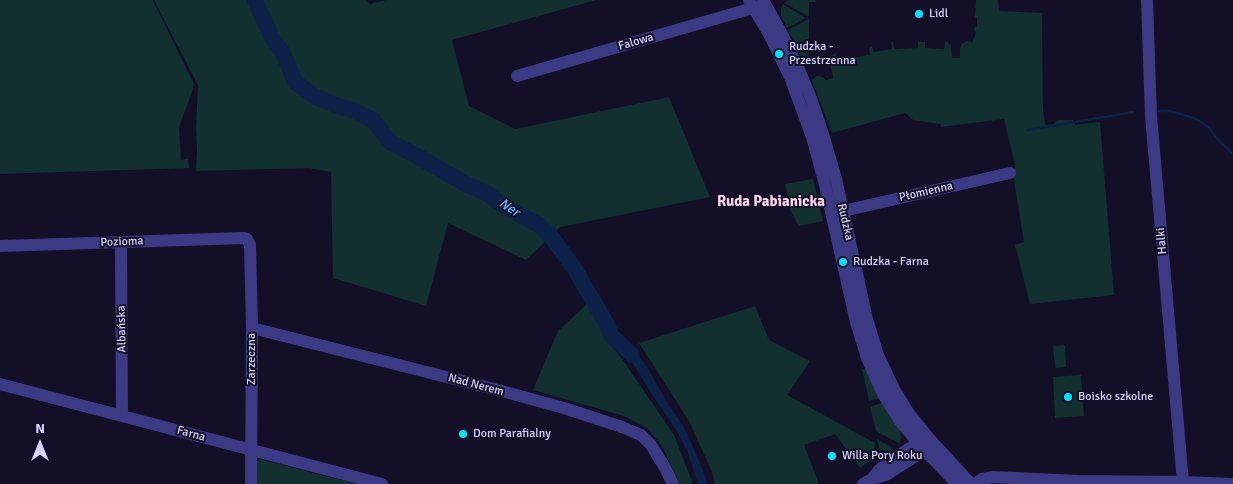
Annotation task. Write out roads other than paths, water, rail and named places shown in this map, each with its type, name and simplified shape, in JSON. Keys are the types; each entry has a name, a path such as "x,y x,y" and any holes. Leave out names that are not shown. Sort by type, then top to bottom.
{"street":[{"name":"Halki","path":"1147,0 1151,116 1183,482"},
{"name":"Falowa","path":"518,76 761,2"},
{"name":"Rudzka","path":"761,2 792,55 812,102 831,159 878,355 890,381 926,444 957,484"},
{"name":"Rudzka","path":"761,2 770,36 790,77 812,138 824,180 856,322 867,358 883,394 900,421 972,484"},
{"name":"Płomienna","path":"843,211 1010,173"},
{"name":"Pozioma","path":"0,246 244,238"},
{"name":"Zarzeczna","path":"244,238 247,239 250,245 252,328 251,484"},
{"name":"Albańska","path":"121,242 122,416"},
{"name":"Nad Nerem","path":"252,328 498,390 564,408 622,427 641,436 651,444 674,484"},
{"name":"Farna","path":"0,384 382,484"},
{"path":"870,482 886,475 926,444"},
{"path":"972,484 982,479 993,477 1233,484"}],"water":[{"path":"623,338 647,367 682,424 707,484 698,484 688,453 679,435 617,341"}],"waterway":[{"name":"Ner","path":"255,0 272,38 283,53 295,82 314,96 355,111 373,120 390,142 488,194 505,207 539,225 550,235 574,268 612,336 632,355"},
{"path":"1159,111 1170,111 1200,121 1233,154"},
{"path":"1028,130 1133,112"}],"place":[{"name":"Lidl","path":"919,14"},
{"name":"Rudzka - Przestrzenna","path":"779,54"},
{"name":"Rudzka - Farna","path":"843,262"},
{"name":"Boisko szkolne","path":"1068,397"},
{"name":"Dom Parafialny","path":"463,434"},
{"name":"Willa Pory Roku","path":"832,456"}],"district":[{"name":"Ruda Pabianicka","path":"771,202"}]}
